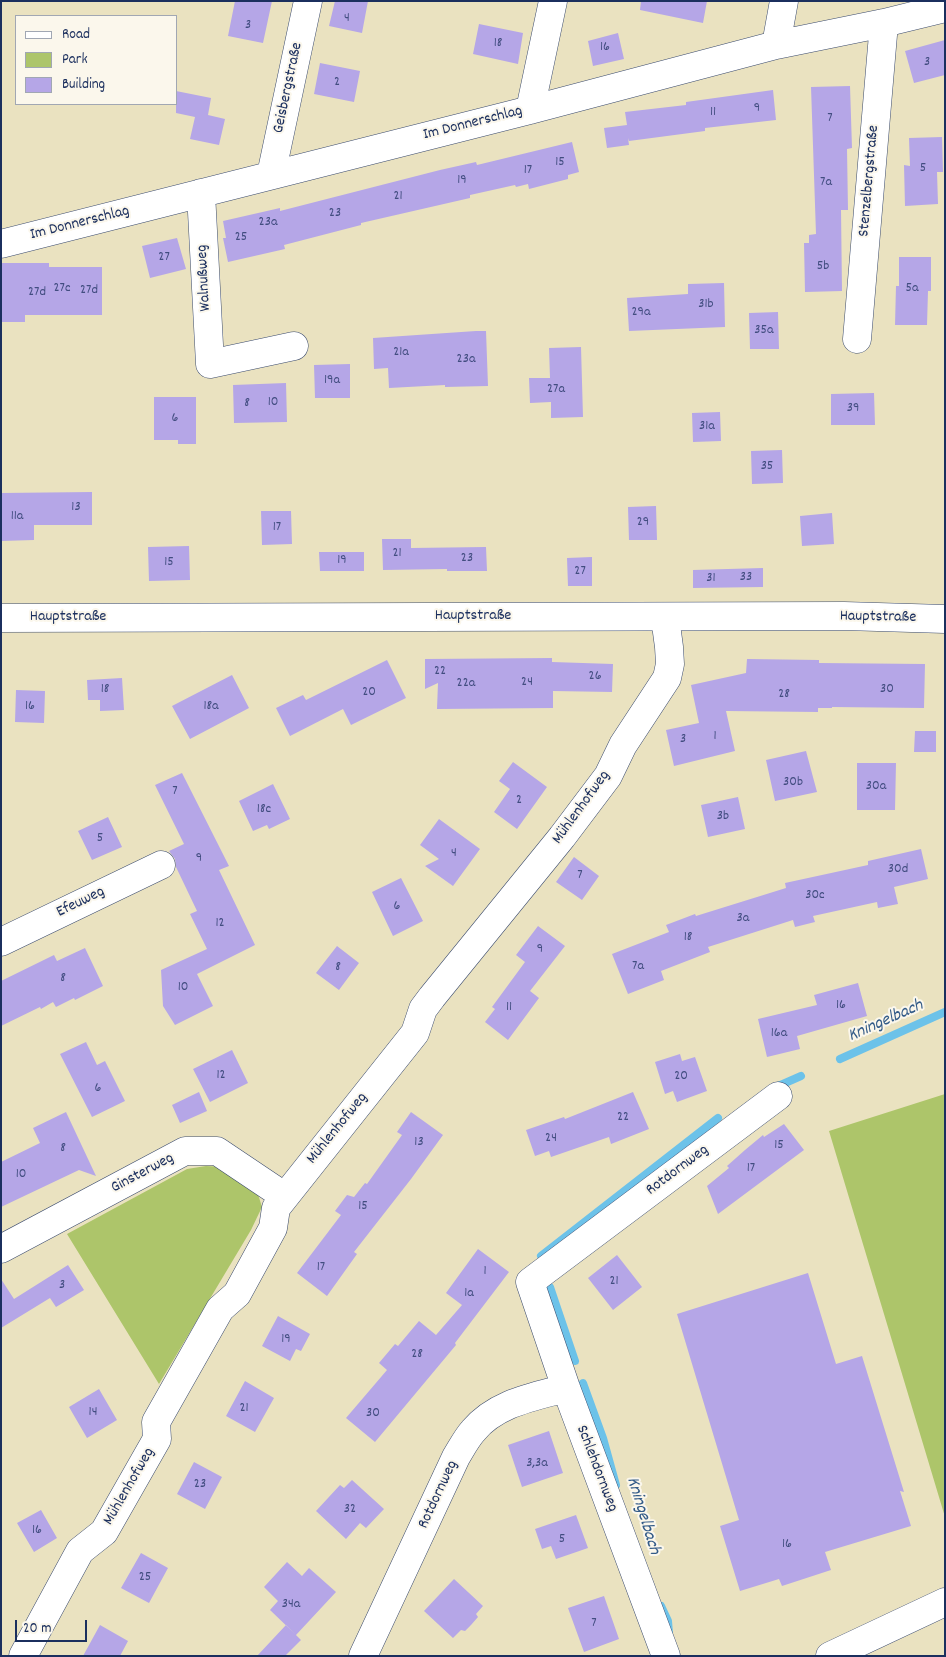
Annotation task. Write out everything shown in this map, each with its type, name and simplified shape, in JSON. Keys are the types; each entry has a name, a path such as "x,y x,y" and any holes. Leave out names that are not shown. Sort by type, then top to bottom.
{"street":[{"name":"Geisbergstraße","path":"271,175 308,1"},
{"path":"530,110 553,1"},
{"path":"776,45 784,1"},
{"name":"Im Donnerschlag","path":"1,244 530,110 776,45 884,24 945,8"},
{"name":"Stenzelbergstraße","path":"856,339 884,24"},
{"name":"Walnußweg","path":"201,193 200,366 294,346"},
{"name":"Hauptstraße","path":"1,618 844,616 945,620"},
{"name":"Mühlenhofweg","path":"23,1656 80,1551 104,1532 157,1439 156,1422 220,1309 237,1294 273,1228 276,1208 415,1033 423,1009 432,997 562,837 608,776 623,745 667,678 670,664 665,617"},
{"name":"Efeuweg","path":"1,942 161,864"},
{"name":"Rotdornweg","path":"530,1282 778,1096"},
{"name":"Ginsterweg","path":"1,1249 185,1151 217,1151 284,1196"},
{"name":"Schlehdornweg","path":"530,1282 566,1388 666,1656"},
{"name":"Rotdornweg","path":"363,1656 456,1457 473,1431 492,1413 517,1401 566,1388"},
{"path":"830,1656 945,1602"}],"green space":[{"path":"945,1094 945,1517 829,1131"},
{"path":"206,1166 226,1167 257,1191 262,1207 251,1230 159,1384 67,1234 187,1169"}],"building":[{"path":"235,1 272,1 263,43 228,36"},
{"path":"335,1 368,1 362,33 329,26"},
{"path":"641,1 707,1 703,23 640,10"},
{"path":"479,24 523,33 518,64 473,54"},
{"path":"618,33 624,59 593,66 588,41"},
{"path":"945,40 945,75 914,83 905,51"},
{"path":"320,63 360,71 354,102 314,94"},
{"path":"850,86 852,148 847,149 848,210 841,210 842,291 805,292 804,243 809,243 809,235 816,234 811,87"},
{"path":"773,90 776,120 705,128 705,131 629,141 628,138 629,145 607,148 604,128 627,125 625,112 686,105 686,102"},
{"path":"178,91 211,98 208,115 225,119 219,145 190,139 195,117 176,113"},
{"path":"942,137 943,172 937,172 938,204 905,206 904,165 910,166 909,138"},
{"path":"572,142 579,172 568,175 568,179 529,189 528,184 516,187 515,185 470,195 470,198 361,223 361,225 284,245 285,249 228,262 223,238 226,238 223,221 280,208 280,211 440,170 476,162 477,165"},
{"path":"177,238 186,269 150,278 142,246"},
{"path":"899,257 931,257 931,291 928,291 927,325 895,325 896,286 899,286"},
{"path":"1,263 49,263 49,267 102,267 102,315 25,315 25,322 1,322"},
{"path":"724,283 725,327 629,331 627,298 688,294 688,284"},
{"path":"778,312 779,349 750,349 749,313"},
{"path":"486,331 488,386 445,387 445,385 389,388 388,368 374,369 373,338"},
{"path":"581,347 583,417 551,418 551,402 530,403 529,378 550,378 549,348"},
{"path":"350,364 350,398 315,398 314,365"},
{"path":"286,383 287,422 234,423 233,385"},
{"path":"874,393 875,425 831,425 831,394"},
{"path":"154,397 196,397 196,444 178,444 178,440 154,440"},
{"path":"720,412 721,441 693,442 692,413"},
{"path":"782,450 783,483 752,484 751,451"},
{"path":"92,492 92,525 34,525 34,540 1,541 1,493"},
{"path":"656,506 657,540 629,540 628,507"},
{"path":"261,511 291,511 292,544 262,545"},
{"path":"832,513 834,544 802,546 800,516"},
{"path":"382,539 411,539 411,548 486,547 487,571 447,571 447,569 383,570"},
{"path":"189,546 190,580 149,581 148,547"},
{"path":"319,552 364,552 364,571 320,571"},
{"path":"592,557 592,586 568,586 567,558"},
{"path":"763,568 763,587 693,588 693,570"},
{"path":"552,658 552,662 613,664 612,692 553,691 553,708 437,709 438,683 425,689 425,659"},
{"path":"747,659 819,660 819,663 925,664 924,708 832,707 818,708 818,712 726,711 735,751 674,766 666,730 699,723 691,685 746,673"},
{"path":"387,660 406,698 351,725 343,709 290,736 276,708 303,695 306,700"},
{"path":"232,675 249,708 190,739 172,706"},
{"path":"122,678 124,710 100,711 100,700 88,700 87,680"},
{"path":"16,690 45,691 44,723 15,722"},
{"path":"915,731 936,731 936,752 914,752"},
{"path":"806,751 817,792 775,801 766,760"},
{"path":"513,762 547,787 517,829 494,812 510,789 499,781"},
{"path":"857,763 896,763 895,810 857,810"},
{"path":"182,773 229,866 219,870 255,945 197,974 213,1006 175,1025 163,1006 161,970 207,949 190,914 197,911 176,867 175,859 169,851 184,844 155,785"},
{"path":"273,784 290,819 269,829 267,825 253,831 239,801"},
{"path":"738,797 745,829 708,837 701,805"},
{"path":"108,817 122,847 92,860 78,831"},
{"path":"439,819 480,849 453,886 425,866 439,859 420,845"},
{"path":"921,849 928,879 894,887 898,904 878,908 877,902 813,916 815,922 795,927 793,920 708,947 710,952 661,971 664,980 628,994 612,954 669,932 666,925 695,914 696,916 786,888 785,883 868,865 868,861"},
{"path":"574,857 599,876 582,900 556,882"},
{"path":"401,878 423,921 393,936 372,892"},
{"path":"538,926 565,946 530,991 539,998 508,1040 485,1022 495,1009 492,1007 525,962 516,955"},
{"path":"337,946 359,963 339,990 316,973"},
{"path":"85,948 103,986 56,1007 53,1002 41,1009 40,1007 1,1026 1,981 54,955 57,961"},
{"path":"858,983 867,1016 797,1036 800,1049 767,1057 758,1019 817,1005 814,995"},
{"path":"86,1042 97,1065 105,1061 125,1101 92,1117 60,1054"},
{"path":"232,1050 248,1083 210,1102 193,1069"},
{"path":"680,1054 682,1061 695,1057 707,1091 677,1102 673,1091 665,1094 655,1062"},
{"path":"199,1092 207,1111 180,1123 172,1105"},
{"path":"633,1092 649,1129 611,1144 609,1137 551,1157 549,1151 535,1156 526,1130 564,1117 565,1119"},
{"path":"66,1112 96,1176 79,1170 1,1207 1,1162 40,1143 33,1128"},
{"path":"411,1112 443,1135 354,1252 357,1254 327,1296 297,1273 341,1215 335,1211 347,1195 354,1197 365,1183 367,1184 402,1135 397,1132"},
{"path":"784,1124 804,1150 718,1214 707,1186 729,1168 727,1166 763,1135 764,1137"},
{"path":"478,1249 509,1272 455,1343 456,1345 375,1442 346,1418 387,1370 379,1363 395,1344 398,1346 419,1321 436,1335 462,1305 446,1293"},
{"path":"617,1255 642,1287 613,1310 588,1278"},
{"path":"68,1265 84,1290 56,1307 50,1298 1,1328 1,1279 14,1299"},
{"path":"808,1273 836,1364 862,1356 904,1492 900,1491 911,1526 825,1552 831,1570 782,1586 779,1579 740,1591 720,1526 739,1520 677,1314"},
{"path":"278,1316 310,1334 301,1351 296,1349 290,1361 262,1346"},
{"path":"245,1381 274,1398 255,1432 226,1416"},
{"path":"99,1389 117,1420 87,1438 69,1407"},
{"path":"549,1431 563,1473 522,1487 508,1445"},
{"path":"194,1462 222,1477 205,1509 177,1494"},
{"path":"352,1480 384,1509 366,1528 360,1523 346,1539 316,1511 340,1485 344,1488"},
{"path":"41,1510 57,1538 34,1552 17,1523"},
{"path":"576,1515 588,1548 556,1559 551,1546 542,1549 535,1529"},
{"path":"141,1553 168,1568 149,1603 121,1588"},
{"path":"287,1562 302,1576 309,1568 336,1592 296,1635 270,1610 278,1601 264,1587"},
{"path":"454,1579 483,1606 476,1614 478,1617 471,1625 465,1631 461,1630 453,1638 424,1611"},
{"path":"604,1596 619,1639 584,1652 568,1608"},
{"path":"100,1625 128,1641 120,1656 83,1656"},
{"path":"286,1625 301,1640 285,1656 257,1656"}],"waterway":[{"name":"Kningelbach","path":"840,1059 945,1012"},
{"name":"Kningelbach","path":"776,1087 801,1076"},
{"name":"Kningelbach","path":"541,1256 718,1118"},
{"name":"Kningelbach","path":"550,1287 575,1361"},
{"name":"Kningelbach","path":"583,1383 603,1438 616,1485"},
{"name":"Kningelbach","path":"661,1606 668,1621 669,1633"}]}
